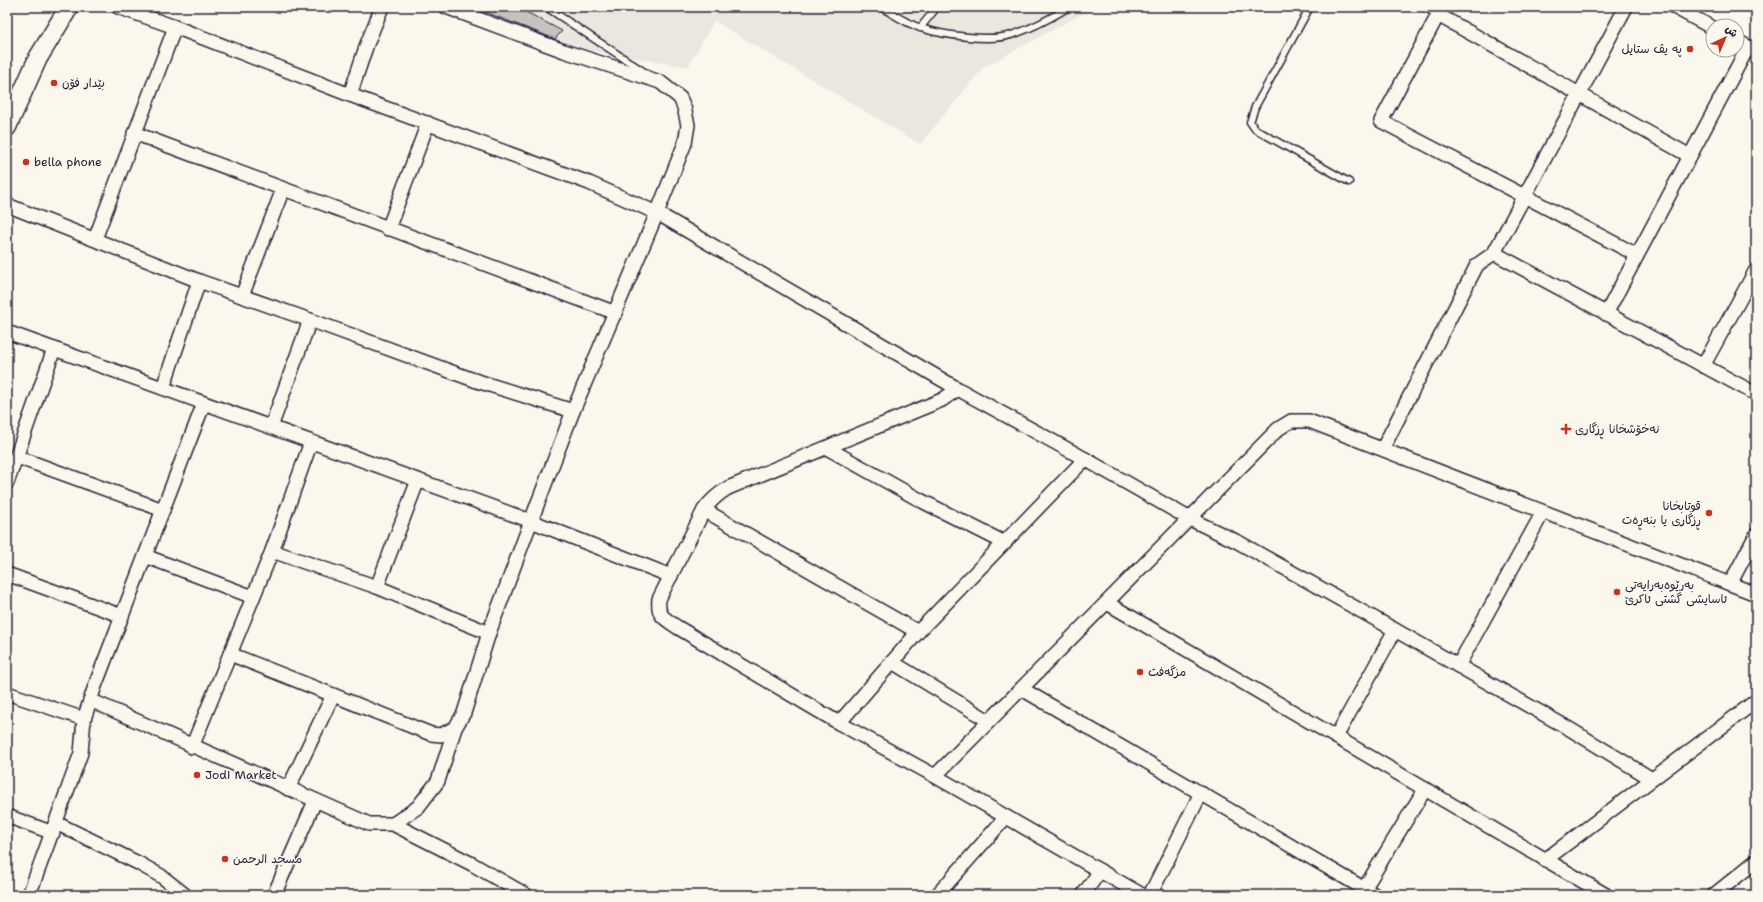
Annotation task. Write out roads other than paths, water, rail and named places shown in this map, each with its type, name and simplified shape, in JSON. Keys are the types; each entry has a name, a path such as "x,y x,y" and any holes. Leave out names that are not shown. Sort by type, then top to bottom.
{"main road":[{"path":"7,127 38,58 69,7"}],"street":[{"path":"118,7 175,27 350,95 589,183 657,213 958,389 1190,519 1238,542 1396,630 1568,728 1652,779"},
{"path":"350,95 367,44 382,7"},
{"path":"393,824 418,807 438,781 455,728 464,713 490,633 572,411 616,313 657,213 685,143 688,125 684,107 680,98 660,82 564,51 446,7"},
{"path":"1383,448 1454,307 1477,265 1494,253 1626,7"},
{"path":"1674,7 1705,24"},
{"path":"1637,255 1381,122 1438,15 1690,156"},
{"path":"95,239 175,27"},
{"path":"1606,314 1747,46"},
{"path":"388,229 428,123"},
{"path":"134,134 616,313"},
{"path":"242,296 283,189"},
{"path":"7,205 199,281 474,380 572,411"},
{"path":"1494,253 1756,394"},
{"path":"1703,366 1756,270"},
{"path":"163,388 199,281"},
{"path":"272,428 310,320"},
{"path":"7,332 531,521 671,576"},
{"path":"7,483 54,349"},
{"path":"958,389 942,400 728,488 711,500 704,510 659,599 658,609 663,618 676,628 839,723 935,776 1142,895"},
{"path":"29,895 81,753 84,719 90,700 204,403"},
{"path":"935,776 1190,519 1250,455 1278,429 1291,421 1309,421 1383,448 1543,512 1756,594"},
{"path":"192,747 272,550 311,442"},
{"path":"827,448 920,500 1005,543"},
{"path":"17,457 163,510"},
{"path":"839,723 918,632 1085,459"},
{"path":"377,587 418,480"},
{"path":"704,510 918,632"},
{"path":"1458,666 1543,512"},
{"path":"1730,584 1756,535"},
{"path":"272,550 377,587 490,633"},
{"path":"145,556 253,597"},
{"path":"7,574 122,616"},
{"path":"1107,603 1606,895"},
{"path":"1336,737 1396,630"},
{"path":"230,654 431,734 441,735 455,728"},
{"path":"892,662 990,721"},
{"path":"1022,689 1370,892 1425,789"},
{"path":"7,694 84,719"},
{"path":"288,789 332,695"},
{"path":"90,700 192,747 369,824 393,824 472,864 526,895"},
{"path":"1545,860 1756,701"},
{"path":"1150,895 1201,793"},
{"path":"274,895 314,801"},
{"path":"7,816 54,828 138,863 161,876 187,895"},
{"path":"937,895 1006,817"},
{"path":"1714,895 1756,861"},
{"path":"1083,895 1100,871"}],"lane":[{"path":"546,7 660,82"},
{"path":"880,7 920,28 948,34 983,38 1010,35 1054,17 1069,7"},
{"path":"920,28 938,7"},
{"path":"1310,7 1255,107 1250,122 1255,129 1349,182"},
{"path":"1424,7 1438,15"}],"place":[{"name":"په يڤ ستايل","path":"1690,49"},
{"name":"بێدار فۆن","path":"54,83"},
{"name":"bella phone","path":"26,162"},
{"name":"نەخۆشخانا ڕزگاری","path":"1566,429"},
{"name":"قوتابخانا ڕزگاری یا بنەڕەت","path":"1709,513"},
{"name":"بەرێوەبەرایەتی ئاسایشی گشتی ئاکرێ","path":"1617,592"},
{"name":"مزگەفت","path":"1140,672"},
{"name":"Jodi Market","path":"197,775"},
{"name":"مسجد الرحمن","path":"225,859"}]}
